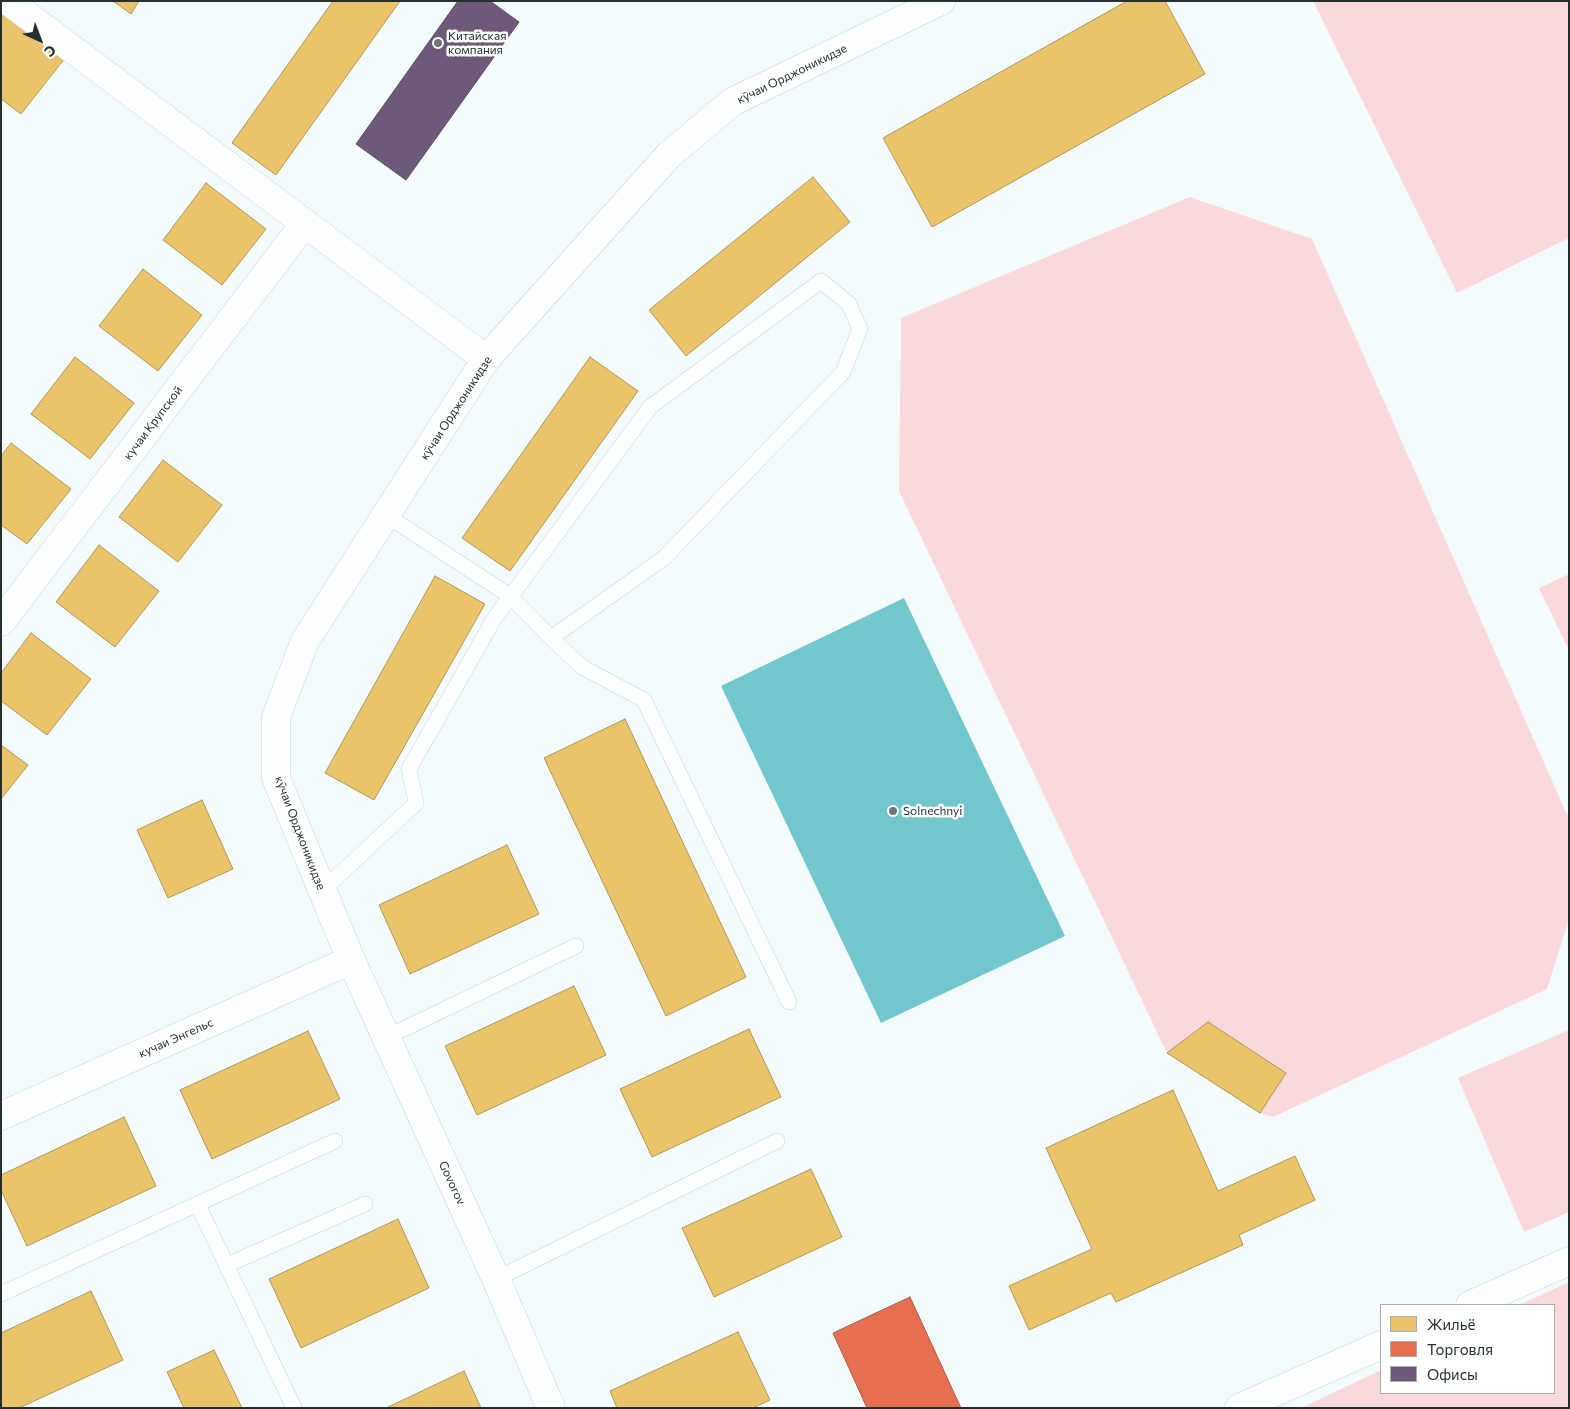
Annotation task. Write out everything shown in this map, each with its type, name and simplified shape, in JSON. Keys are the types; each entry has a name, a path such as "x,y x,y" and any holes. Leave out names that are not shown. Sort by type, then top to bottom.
{"street":[{"path":"8,1 486,359"},
{"name":"кӯчаи Орджоникидзе","path":"351,960 276,778 276,717 305,641 486,359 668,155 732,102 941,1"},
{"name":"кучаи Крупской","path":"1,622 305,223"},
{"name":"Govorov","path":"351,960 496,1279 551,1408"},
{"name":"кучаи Энгельс","path":"1,1116 351,960"},
{"path":"1472,1304 1569,1262"},
{"path":"1239,1408 1380,1345"}],"lane":[{"path":"322,891 416,803 409,769 494,619 650,407 821,281 850,304 860,329 843,372 664,558 551,638"},
{"path":"386,515 510,596 582,667 644,700 789,1002"},
{"path":"385,1038 576,946"},
{"path":"1,1294 335,1141"},
{"path":"496,1279 777,1141"},
{"path":"227,1266 365,1204"},
{"path":"198,1205 294,1408"}],"shaded area":[{"path":"1313,1 1569,1 1569,238 1457,293"},
{"path":"1190,197 1312,239 1569,819 1569,919 1547,989 1273,1117 1260,1113 1167,1053 899,491 901,318"},
{"path":"1569,574 1569,651 1539,588"},
{"path":"1569,1030 1569,1212 1524,1232 1458,1078"},
{"path":"1569,1282 1569,1408 1301,1408 1380,1370 1380,1394 1555,1394 1555,1304 1521,1304"}],"water":[{"name":"Solnechnyi","path":"904,598 1065,936 881,1023 721,686"}],"building: Жильё":[{"path":"113,1 139,1 131,14"},
{"path":"333,1 400,1 276,175 232,143"},
{"path":"1127,1 1165,1 1205,74 932,227 883,138"},
{"path":"6,12 65,58 21,114 1,99 1,18"},
{"path":"813,177 850,222 686,356 649,310"},
{"path":"206,183 266,229 222,285 163,240"},
{"path":"143,269 202,315 158,371 99,326"},
{"path":"75,357 134,403 90,459 31,414"},
{"path":"590,357 638,391 510,571 462,538"},
{"path":"11,443 71,489 27,544 1,525 1,456"},
{"path":"163,460 222,505 178,562 119,517"},
{"path":"99,545 159,591 115,647 56,602"},
{"path":"435,576 485,604 374,800 325,773"},
{"path":"31,633 91,679 47,735 1,701 1,673"},
{"path":"625,719 746,977 666,1016 544,758"},
{"path":"1,745 28,765 1,799"},
{"path":"202,800 233,869 168,898 137,830"},
{"path":"507,845 539,914 410,974 379,905"},
{"path":"574,986 606,1055 477,1115 445,1046"},
{"path":"1208,1022 1286,1073 1260,1113 1167,1053"},
{"path":"749,1029 781,1097 652,1157 620,1089"},
{"path":"308,1031 340,1099 212,1159 180,1090"},
{"path":"1173,1090 1218,1191 1295,1156 1315,1200 1239,1235 1243,1245 1116,1302 1111,1293 1029,1330 1009,1286 1092,1249 1046,1148"},
{"path":"124,1117 156,1186 27,1246 1,1190 1,1175"},
{"path":"811,1169 842,1237 714,1297 682,1228"},
{"path":"398,1219 429,1288 301,1348 269,1279"},
{"path":"91,1291 123,1360 19,1408 1,1408 1,1333"},
{"path":"738,1332 770,1400 753,1408 617,1408 610,1391"},
{"path":"214,1350 242,1408 184,1408 167,1372"},
{"path":"464,1371 481,1408 386,1408"}],"building: Торговля":[{"path":"910,1297 961,1408 867,1408 833,1333"}],"building: Офисы":[{"path":"458,1 490,1 519,22 406,180 356,144"}],"place":[{"name":"Китайская компания","path":"438,43"},
{"name":"Solnechnyi","path":"893,811"}]}
